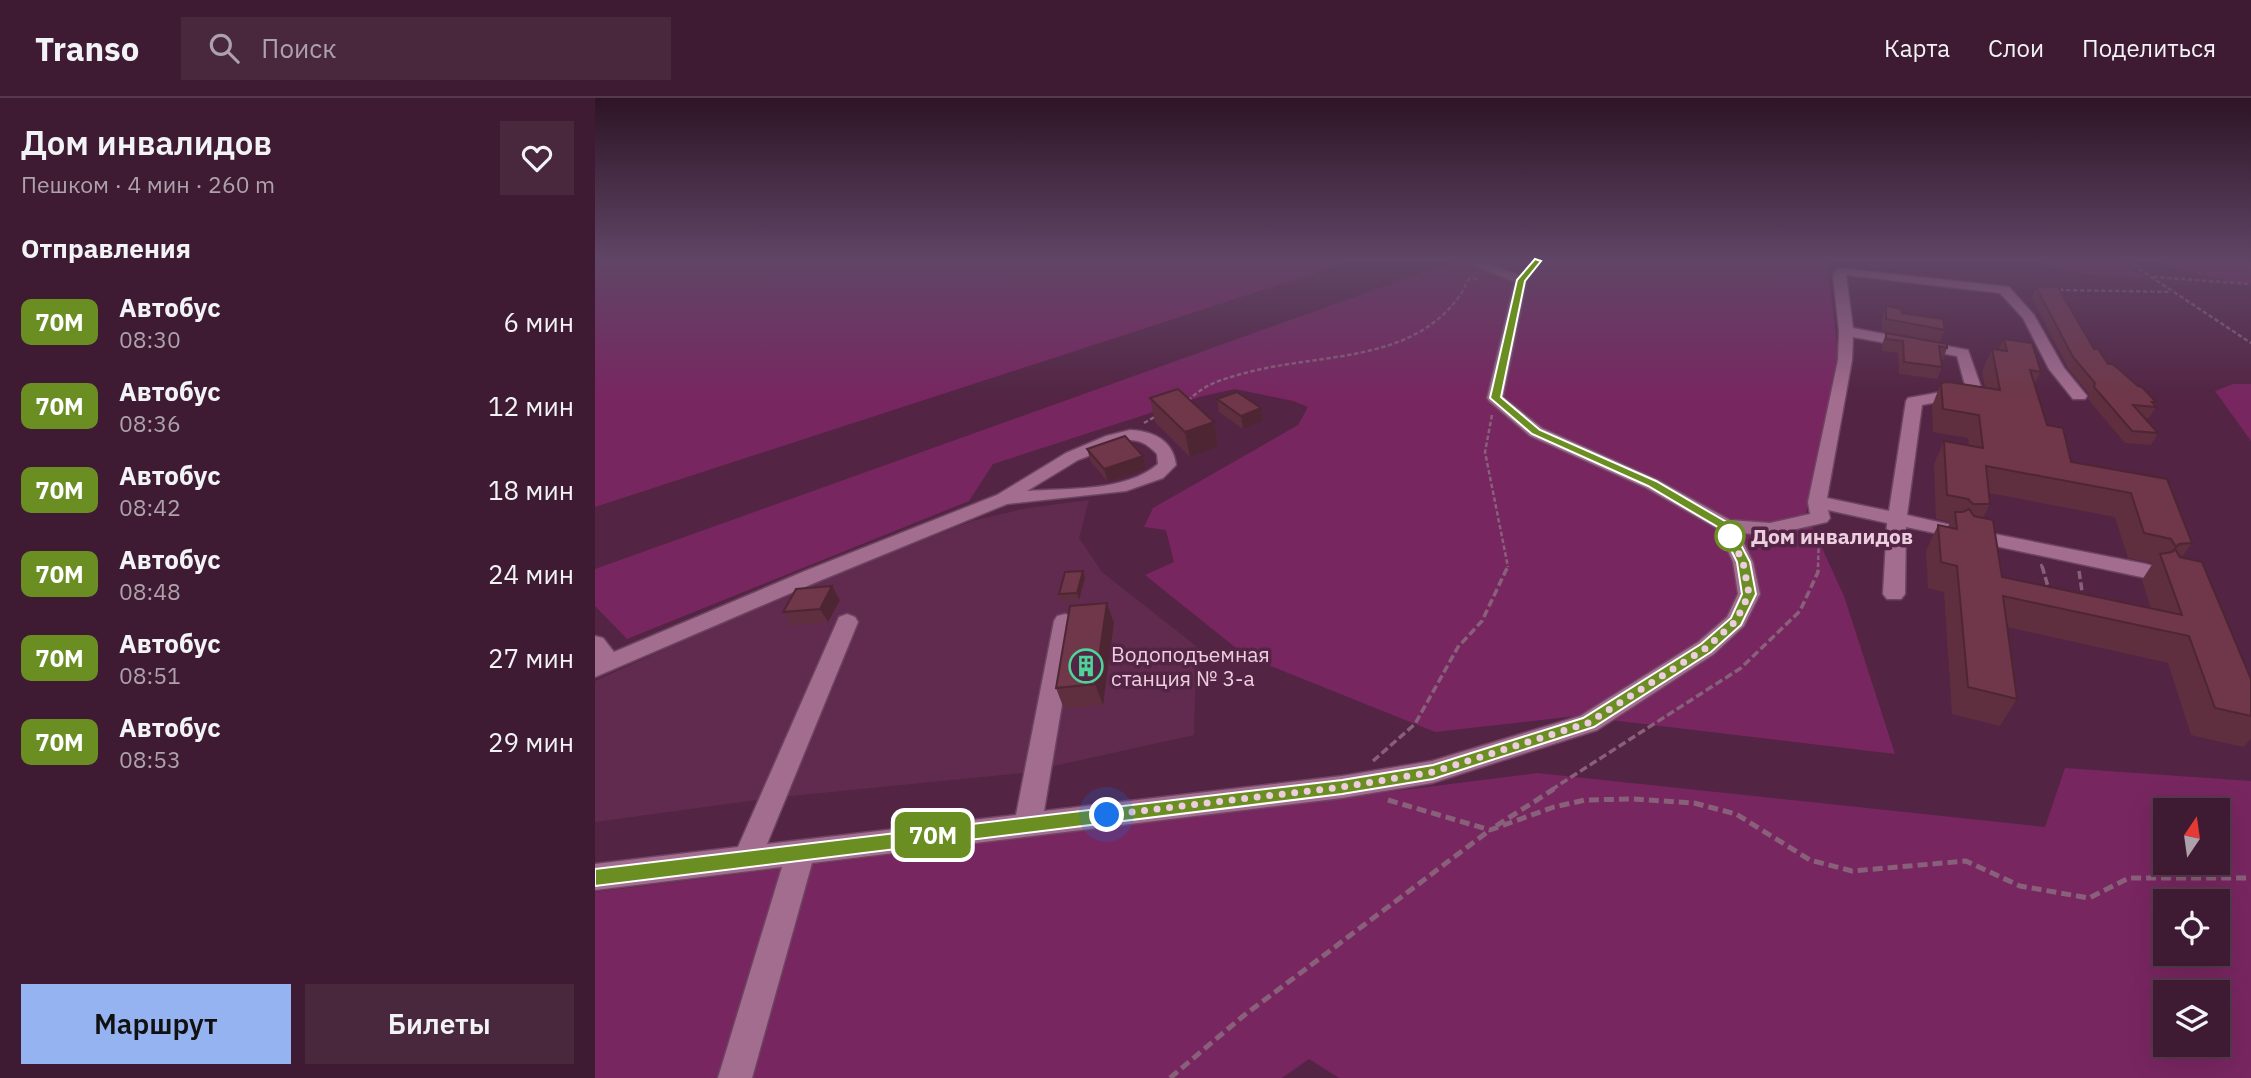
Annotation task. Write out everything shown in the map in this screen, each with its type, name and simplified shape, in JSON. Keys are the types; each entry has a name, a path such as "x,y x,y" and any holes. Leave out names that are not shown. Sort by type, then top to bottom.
{"street":[{"path":"1515,307 1495,398 1536,432 1652,484 1726,526 1770,529 1818,510 1897,519 1949,530"},
{"path":"1818,510 1826,451 1841,389 1846,331 1843,307"},
{"path":"2024,307 2033,319 2057,368 2079,396"},
{"path":"1846,331 1963,353 1973,387 1962,393 1914,401 1897,519 1894,594"},
{"path":"595,644 603,666 812,576 1004,499 1056,463 1127,435 1147,437 1166,453 1167,465 1157,474 1126,486 1004,499"},
{"path":"595,877 1342,787 1433,772 1588,723 1706,648 1736,621 1749,594 1743,562 1726,526"},
{"path":"1969,534 2146,571"},
{"path":"1028,824 1065,621"},
{"path":"747,858 847,622"},
{"path":"735,1078 801,851"}],"path":[{"path":"1185,408 1190,395 1219,380 1292,361 1371,350 1399,343 1439,318 1450,307"},
{"path":"2194,307 2251,343"},
{"path":"1342,787 1415,724 1458,647 1482,621 1508,568 1485,452 1495,398"},
{"path":"1127,435 1151,418 1162,414"},
{"path":"1170,1078 1242,1017 1490,830 1741,668 1800,611 1818,572 1818,510"},
{"path":"2036,548 2052,598"},
{"path":"2077,557 2084,606"},
{"path":"1383,799 1490,830 1564,804 1585,800 1634,799 1694,803 1736,814 1810,860 1852,871 1966,861 2020,886 2089,898 2129,878 2251,878"}],"shaded area":[{"path":"595,307 1211,307 595,507"},
{"path":"1327,307 1832,307 1839,361 1806,513 1844,596 1895,754 1576,716 1435,732 1246,656 1145,575 1174,562 1166,530 1144,527 1153,508 1298,425 1308,407 1293,401 1235,389 1203,396 993,464 969,501 627,639 595,606 595,569"},
{"path":"2233,384 2251,384 2251,441 2215,391"},
{"path":"1089,500 1079,538 1102,572 1196,646 1194,735 1022,773 771,798 595,822 595,681 799,588 972,521 1028,508"},
{"path":"2065,768 2251,781 2251,1078 1339,1078 1309,1059 1282,1078 595,1078 595,892 1537,773 2045,827"}],"building":[{"path":"1886,307 1890,307 1901,309 1902,313 1943,319 1945,330 1886,319"},
{"path":"2046,307 2069,307 2094,349 2098,349 2108,364 2113,364 2156,402 2152,402 2156,407 2133,405 2158,433 2132,431 2094,387 2095,383 2073,357"},
{"path":"1886,333 1947,344 1947,348 1939,346 1942,367 1904,362 1903,341 1886,339"},
{"path":"2004,339 2032,343 2041,372 2030,370 2047,425 2063,428 2071,462 2167,479 2192,543 2179,544 2176,547 2171,539 2144,533 2131,493 1986,466 1990,504 1973,504 1968,499 1947,495 1944,441 1983,448 1979,415 1943,409 1941,383 2000,390 1992,349 2007,351"},
{"path":"1178,389 1214,422 1185,432 1150,398"},
{"path":"1237,392 1261,408 1241,416 1217,399"},
{"path":"1125,436 1143,456 1104,469 1087,449"},
{"path":"1969,509 1974,516 1993,520 2002,577 2182,615 2160,554 2175,549 2180,557 2202,562 2251,679 2251,716 2215,708 2189,636 2003,596 2017,699 1968,687 1957,566 1941,562 1938,525 1957,529 1955,512"},
{"path":"1083,571 1077,593 1059,594 1065,572"},
{"path":"832,586 820,609 783,612 796,589"},
{"path":"1107,603 1095,684 1056,688 1070,606"}],"bus line":[{"name":"70М","path":"595,877 1342,787 1433,772 1588,723 1706,648 1736,621 1749,594 1743,562 1726,526 1652,484 1536,432 1495,398 1515,307"}],"place":[{"name":"Дом инвалидов","path":"1730,536"},
{"name":"Водоподъемная станция № 3-а","path":"1086,666"}],"route":[{"path":"1107,815 1342,787 1433,772 1588,723 1706,648 1736,621 1749,594 1743,562 1730,536"}]}
